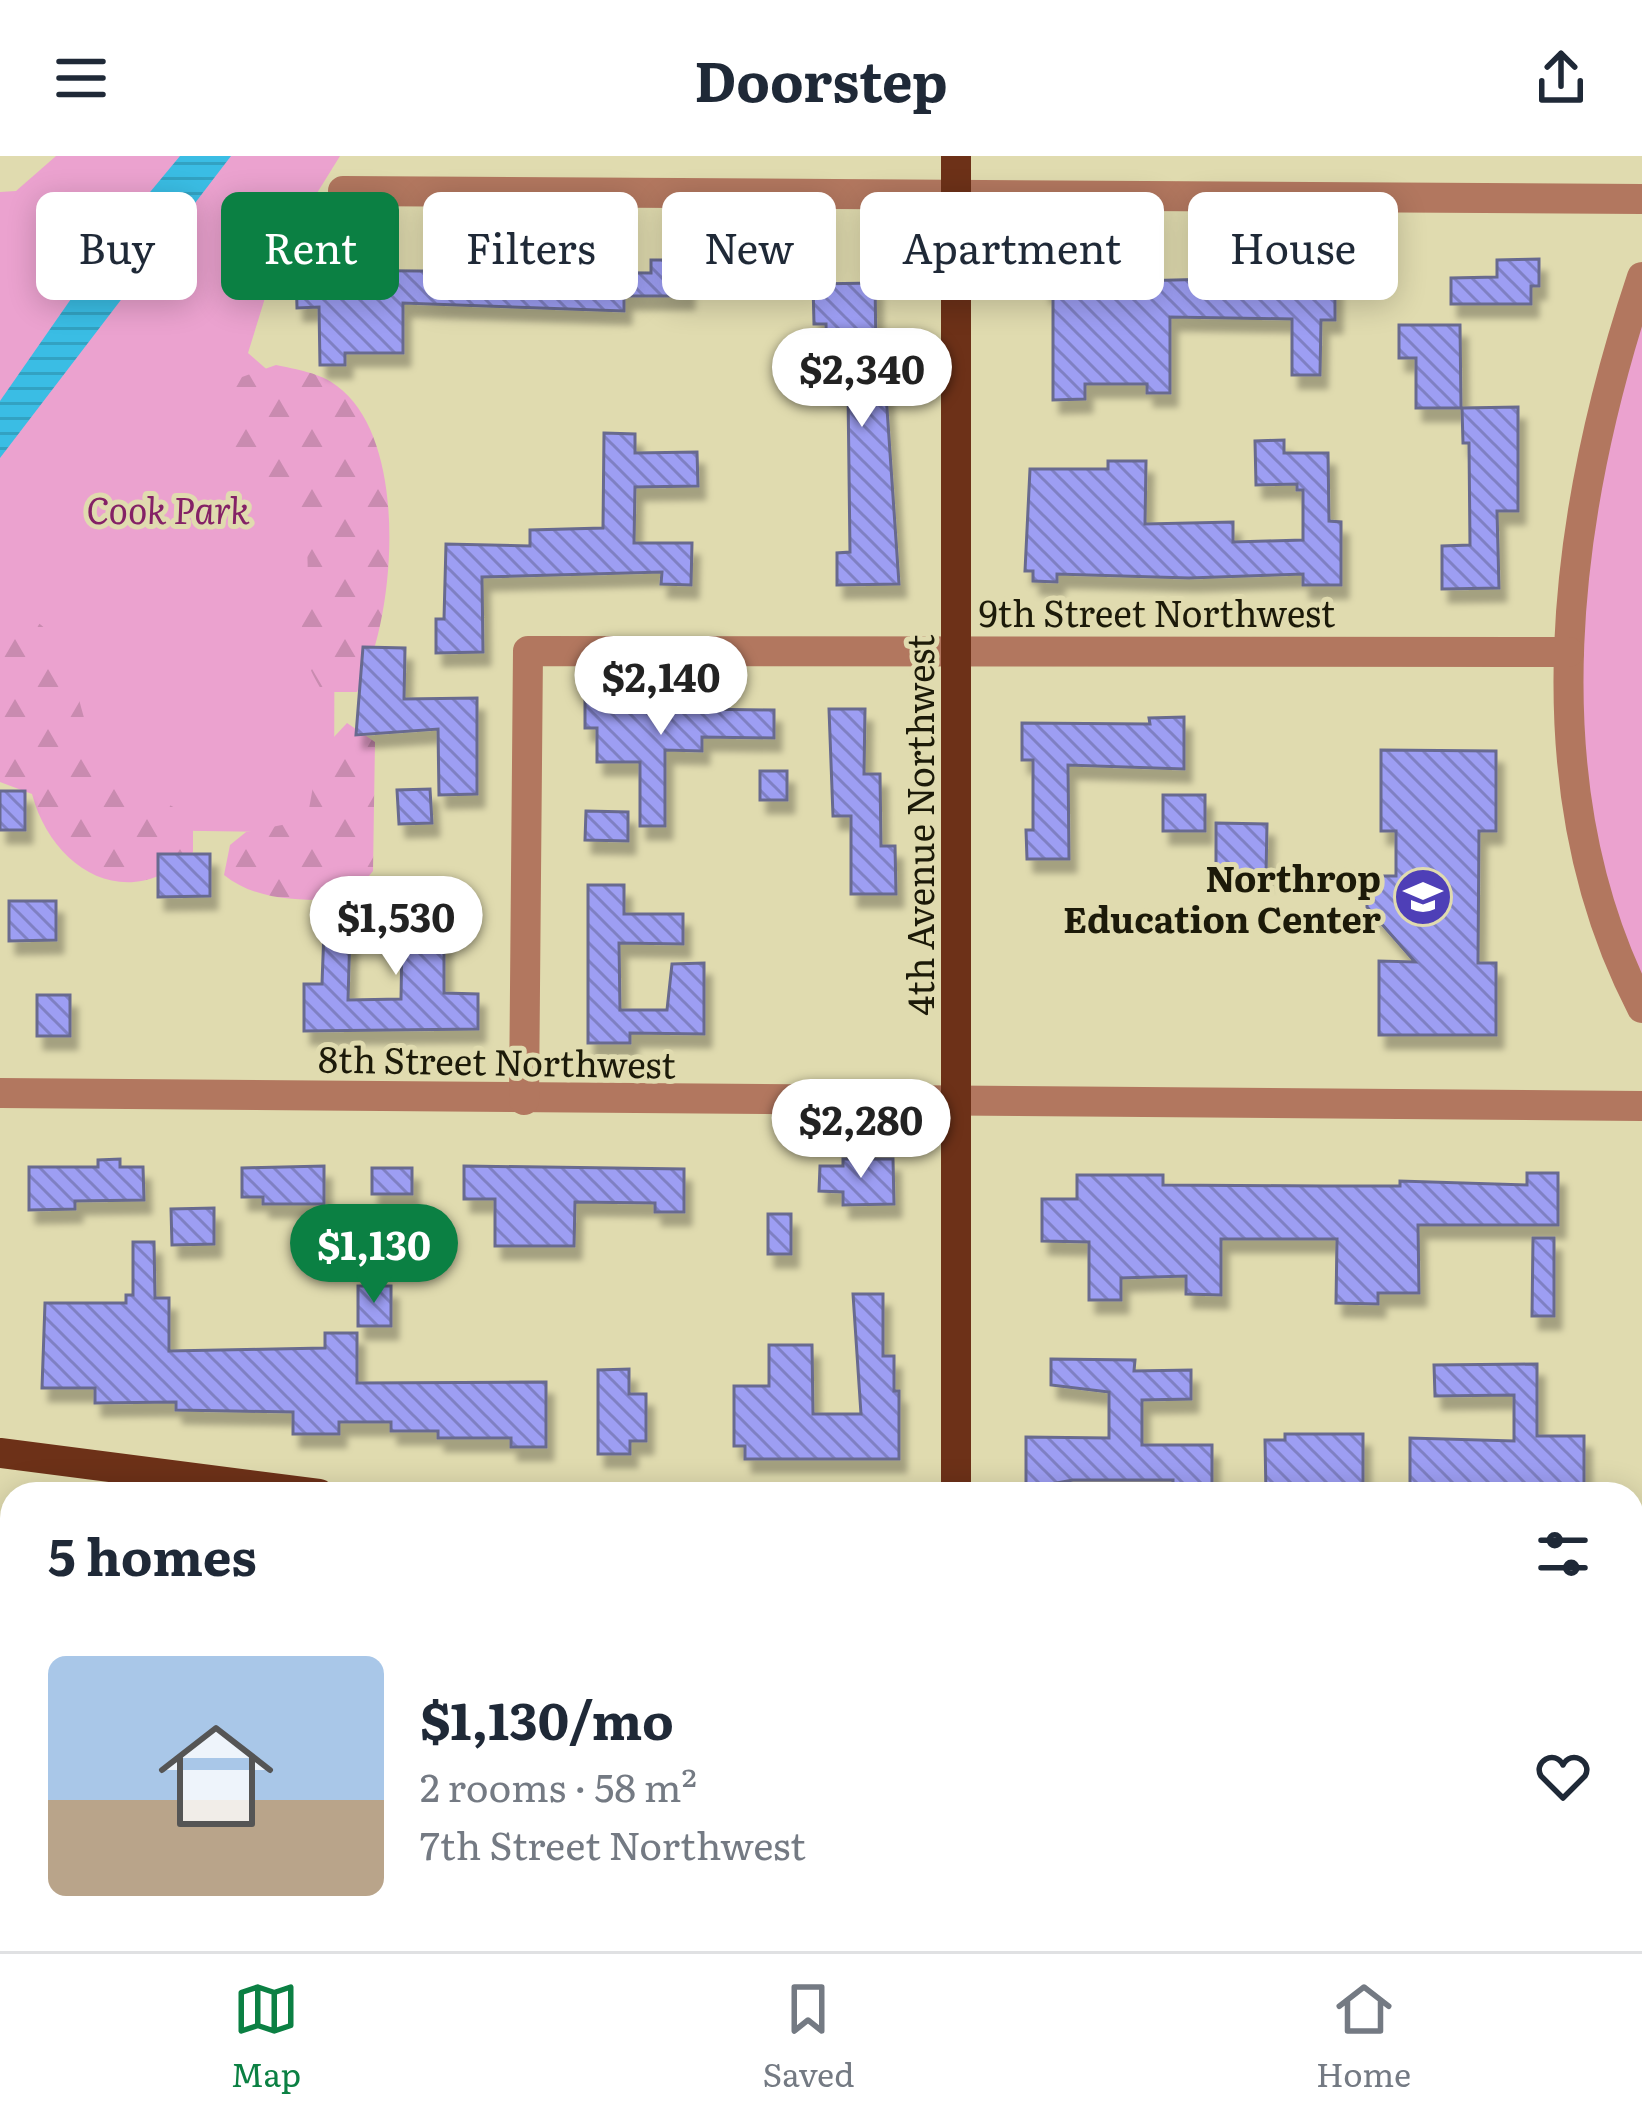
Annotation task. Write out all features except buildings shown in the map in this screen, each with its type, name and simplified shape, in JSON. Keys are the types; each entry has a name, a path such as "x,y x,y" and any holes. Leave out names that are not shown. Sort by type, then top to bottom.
{"main road":[{"name":"4th Avenue Northwest","path":"956,156 956,192"},
{"name":"4th Avenue Northwest","path":"956,1482 957,300"},
{"path":"0,1453 226,1482"}],"street":[{"path":"343,190 860,193"},
{"path":"1164,196 1642,199"},
{"path":"1642,277 1589,458 1569,652 1571,739 1587,844 1614,954 1642,1008"},
{"name":"9th Street Northwest","path":"524,1100 528,651 1569,652"},
{"name":"8th Street Northwest","path":"0,1093 1642,1106"}],"green space":[{"name":"Cook Park","path":"56,156 340,156 318,192 221,192 221,300 264,300 248,353 335,429 334,833 66,829 0,664 0,192 16,191"},
{"path":"1642,277 1642,1008 1614,954 1569,652"},
{"path":"276,365 337,386 361,412 377,447 386,488 387,579 381,622 357,692 323,692 310,668 303,647 307,555 303,535 282,498 231,447 229,400 242,377"},
{"path":"0,597 44,627 57,642 88,730 105,759 132,782 193,818 193,852 169,871 144,881 96,876 57,844 32,794 0,782"},
{"path":"347,723 375,742 373,871 349,900 268,895 224,875 230,845 246,832 307,820 319,753"}],"water":[{"path":"180,156 231,156 197,200 197,192 150,192"},
{"path":"70,300 121,300 0,458 0,401"}],"place":[{"name":"Northrop Education Center","path":"1423,897"}]}
